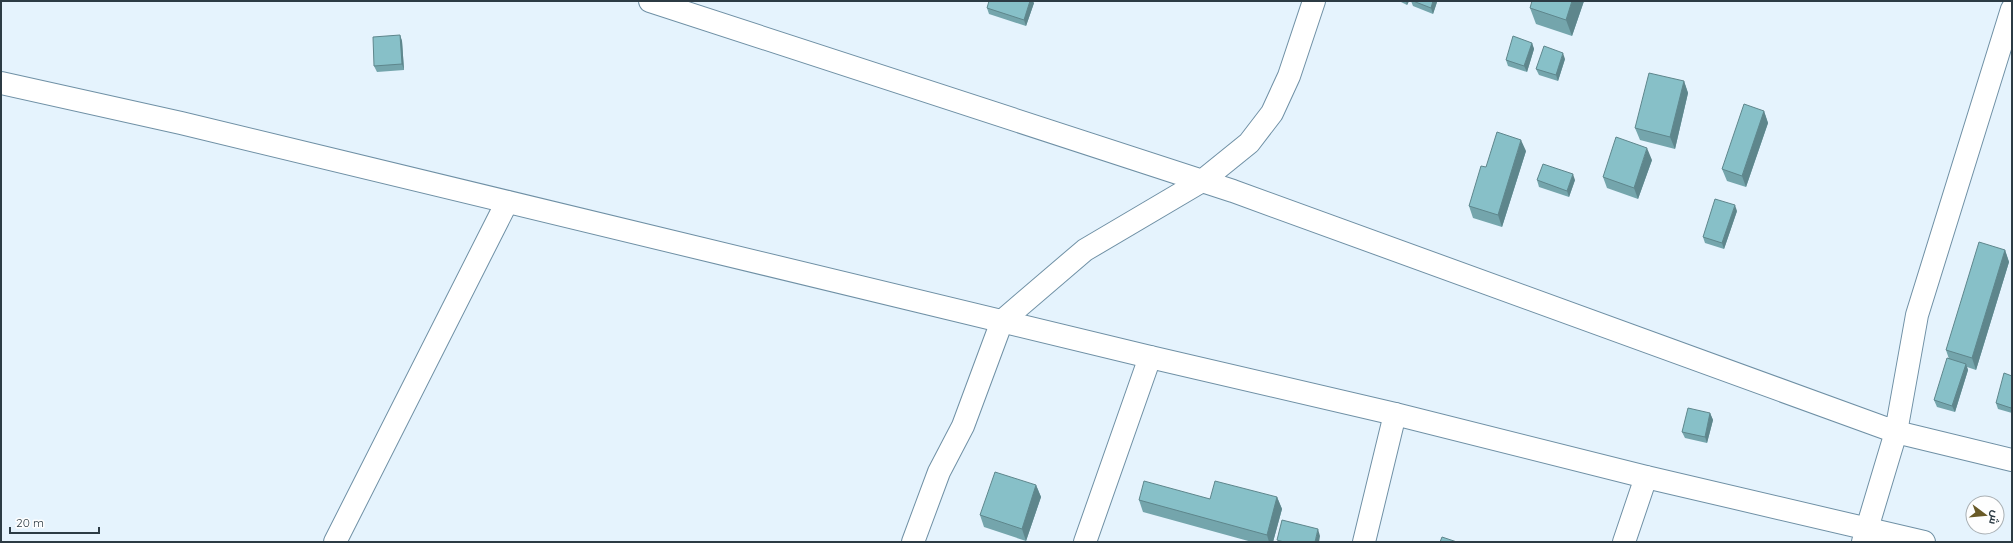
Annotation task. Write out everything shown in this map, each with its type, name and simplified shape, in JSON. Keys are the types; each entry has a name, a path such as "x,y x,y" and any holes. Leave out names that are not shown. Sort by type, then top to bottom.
{"street":[{"path":"650,1 1202,181 1896,432 2012,460"},
{"path":"913,542 939,472 964,426 1002,321 1085,250 1202,181 1249,144 1272,113 1289,76 1314,1"},
{"path":"1864,536 1896,432 1917,315 2012,9"},
{"path":"1,83 188,125 1150,357 1395,414 1646,477 1864,536 1924,542"},
{"path":"335,542 507,202"},
{"path":"1086,542 1150,357"},
{"path":"1364,542 1395,414"},
{"path":"1624,542 1646,477"}],"building":[{"path":"989,1 1030,1 1024,20 987,8"},
{"path":"1413,1 1433,1 1431,8"},
{"path":"1532,1 1572,1 1566,20 1530,8"},
{"path":"400,35 402,64 374,66 373,37"},
{"path":"1513,36 1532,43 1524,66 1506,60"},
{"path":"1544,46 1563,53 1556,75 1536,69"},
{"path":"1649,73 1684,81 1670,137 1635,128"},
{"path":"1744,104 1764,111 1742,176 1722,169"},
{"path":"1497,132 1521,140 1498,215 1469,206 1481,166 1486,167"},
{"path":"1616,137 1647,148 1634,188 1603,177"},
{"path":"1543,164 1573,174 1567,191 1537,180"},
{"path":"1715,199 1735,205 1722,243 1703,237"},
{"path":"1979,242 2005,250 1972,358 1946,350"},
{"path":"1947,358 1966,364 1952,406 1934,400"},
{"path":"2004,373 2012,376 2011,408 1996,403"},
{"path":"1688,408 1710,413 1705,437 1682,432"},
{"path":"995,472 1036,485 1022,529 980,515"},
{"path":"1144,481 1210,499 1215,481 1277,497 1267,535 1139,500"},
{"path":"1282,520 1318,529 1315,542 1284,542 1277,540"},
{"path":"1442,537 1457,542 1440,542"}]}
